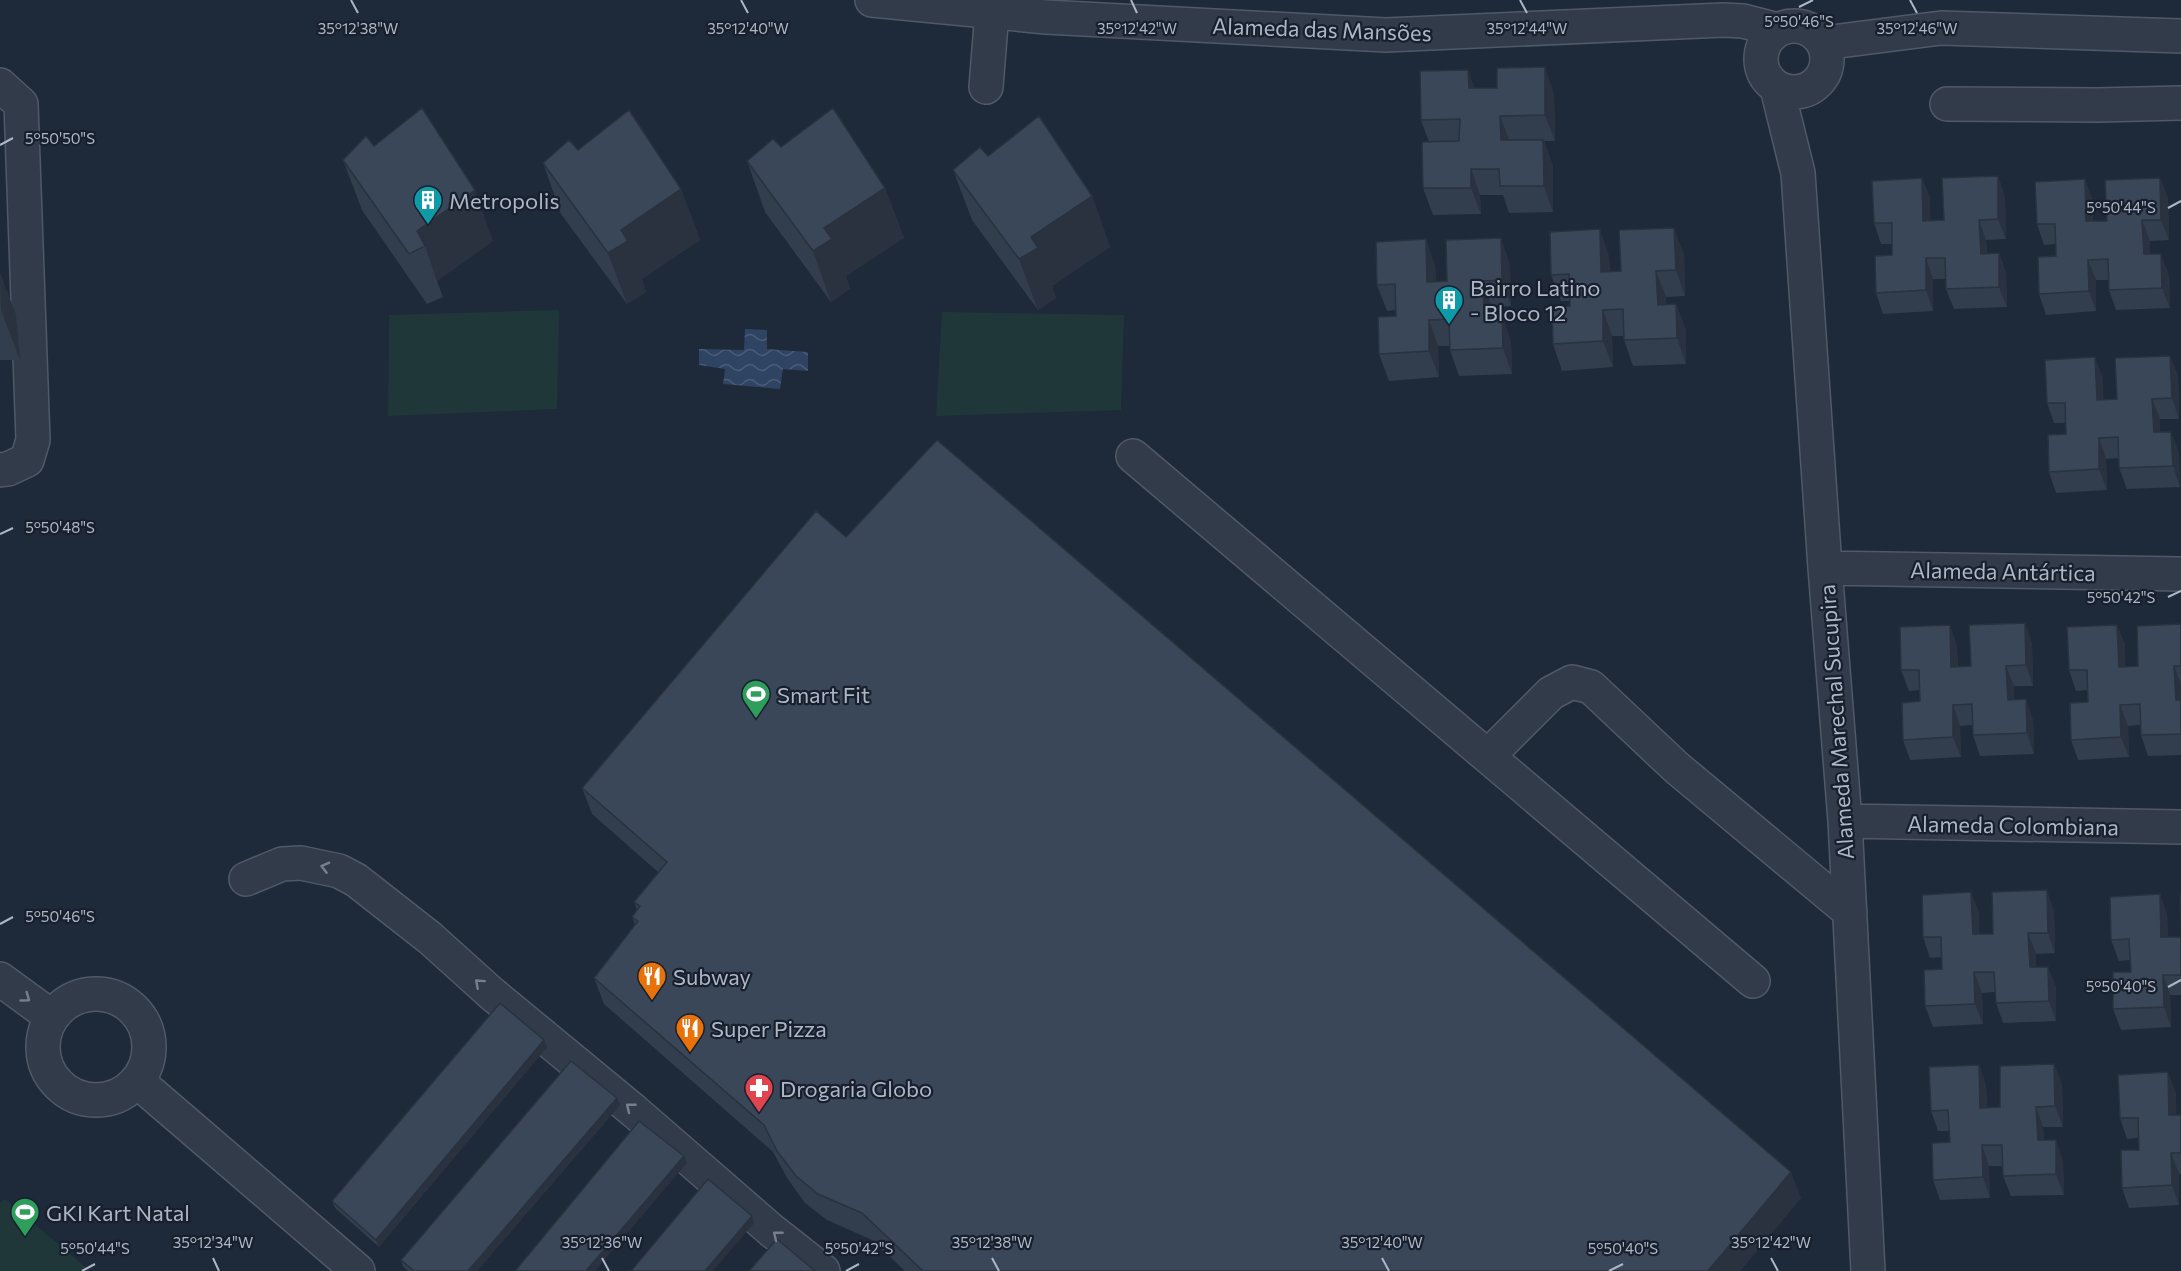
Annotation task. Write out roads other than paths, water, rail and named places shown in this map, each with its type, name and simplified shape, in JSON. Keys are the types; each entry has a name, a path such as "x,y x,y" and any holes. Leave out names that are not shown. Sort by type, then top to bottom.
{"street":[{"name":"Alameda das Mansões","path":"872,0 1046,17 1386,35 1603,24 1699,11 1723,20 1742,11 1778,30"},
{"name":"Alameda das Mansões","path":"1699,11 1760,58"},
{"path":"986,87 992,12"},
{"path":"1817,82 1828,58 1824,43 1812,30 1795,25 1778,30 1766,41 1760,58 1765,75 1777,88 1794,92 1817,82 1894,33"},
{"path":"1824,43 1941,28 2181,36"},
{"name":"Alameda Marechal Sucupira","path":"1798,173 1817,82"},
{"path":"0,85 21,104 33,440 27,460 8,469 0,470"},
{"name":"Alameda Marechal Sucupira","path":"1777,88 1798,173 1845,821 1868,1271"},
{"path":"1947,104 2181,103"},
{"path":"1133,456 1753,981"},
{"name":"Alameda Antártica","path":"1825,568 2181,574"},
{"path":"1488,756 1551,693 1572,682 1591,687 1677,768 1850,912"},
{"name":"Alameda Colombiana","path":"1845,821 2181,827"},
{"path":"246,879 282,864 301,863 339,871 356,880 430,938 508,1008 634,1111 771,1230 823,1271"},
{"path":"0,979 52,1017"},
{"path":"102,994 128,1003 138,1012 149,1037 148,1060 137,1081 117,1096 93,1100 65,1091 46,1067 43,1050 44,1033 52,1017 65,1003 83,996 102,994"},
{"path":"137,1081 358,1271"}],"water":[{"path":"745,329 767,330 767,349 808,352 808,371 783,369 780,389 723,384 725,369 699,365 699,349 744,350"}],"place":[{"name":"Metropolis","path":"428,226"},
{"name":"Bairro Latino - Bloco 12","path":"1449,326"},
{"name":"Smart Fit","path":"756,720"},
{"name":"Subway","path":"652,1002"},
{"name":"Super Pizza","path":"690,1054"},
{"name":"Drogaria Globo","path":"759,1114"},
{"name":"GKI Kart Natal","path":"25,1238"}]}
